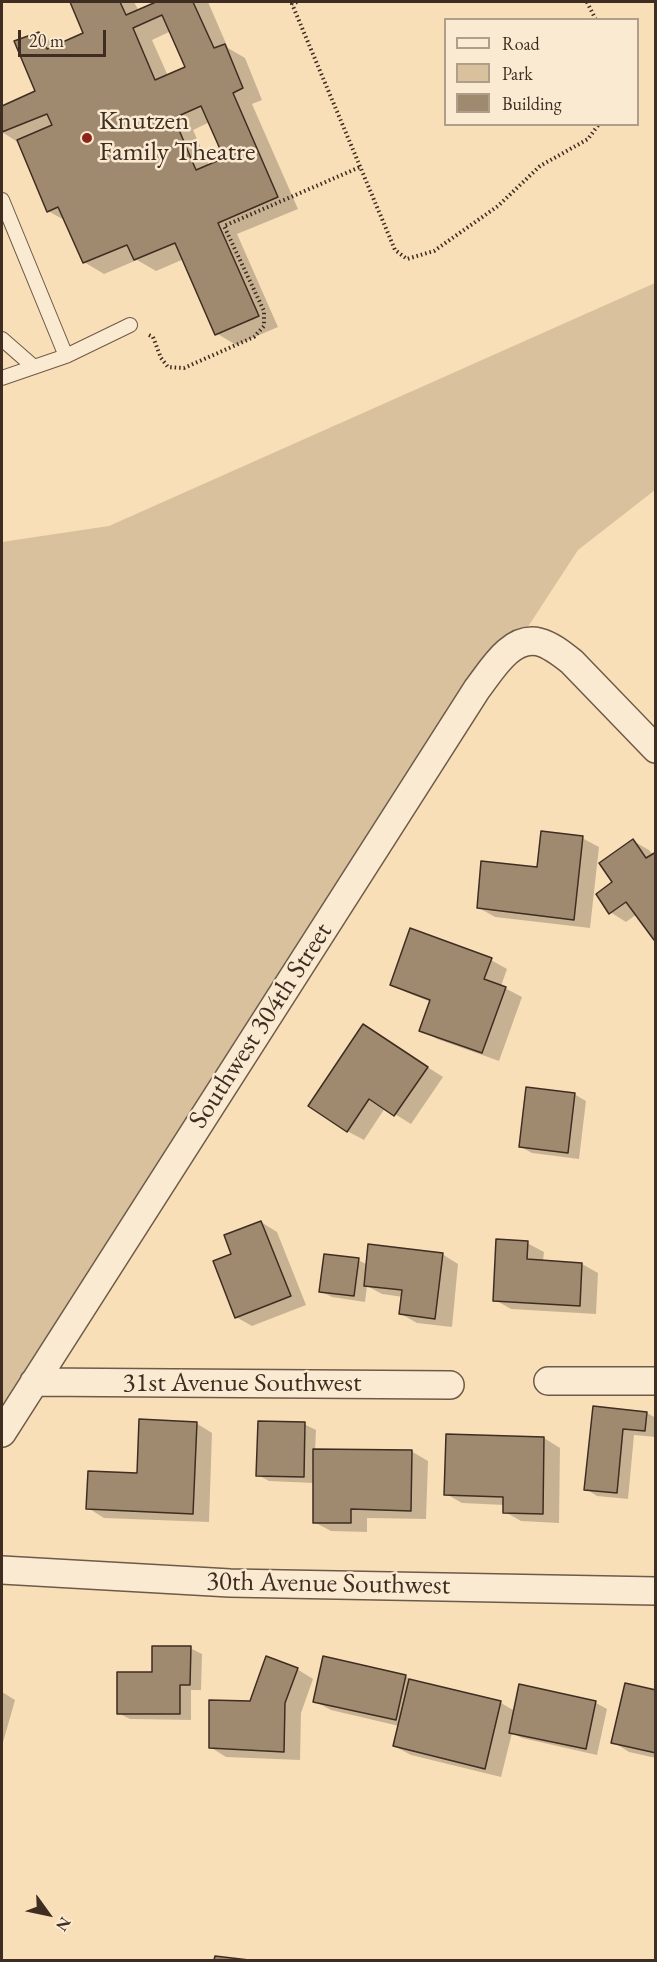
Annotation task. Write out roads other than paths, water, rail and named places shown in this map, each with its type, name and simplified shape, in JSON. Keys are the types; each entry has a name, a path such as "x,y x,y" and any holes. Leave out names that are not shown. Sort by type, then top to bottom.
{"street":[{"name":"Southwest 304th Street","path":"2,1433 477,689 511,649 525,643 538,642 551,647 572,662 656,749"},
{"path":"548,1381 656,1382"},
{"name":"31st Avenue Southwest","path":"34,1382 450,1385"},
{"name":"30th Avenue Southwest","path":"2,1570 230,1583 656,1591"}],"lane":[{"path":"2,200 66,356"},
{"path":"2,378 66,356 130,325"},
{"path":"2,339 34,367"}],"place":[{"name":"Knutzen Family Theatre","path":"87,138"}]}
